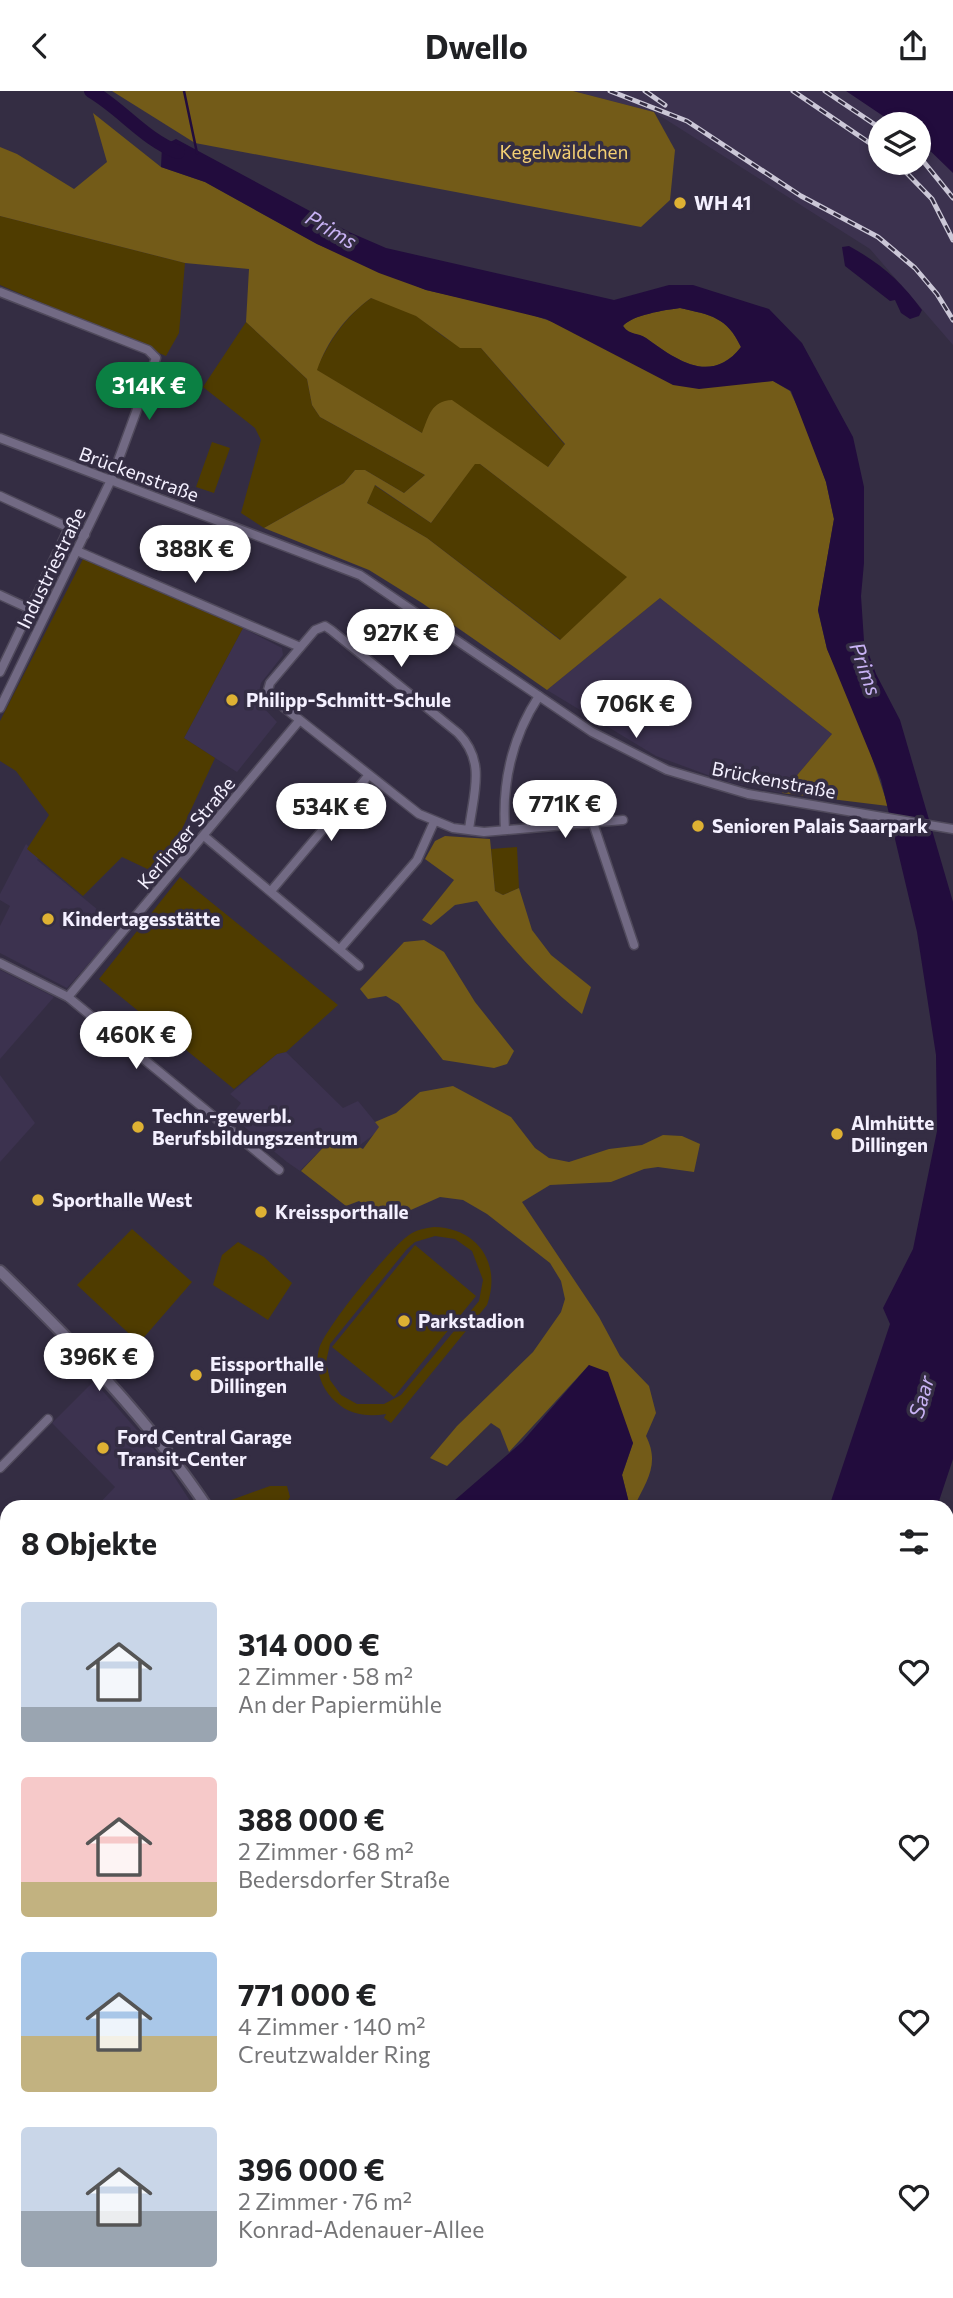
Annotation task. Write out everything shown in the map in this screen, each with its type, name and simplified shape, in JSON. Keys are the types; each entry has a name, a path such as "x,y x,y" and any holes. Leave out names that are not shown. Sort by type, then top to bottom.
{"street":[{"name":"Industriestraße","path":"0,292 148,350 156,358 111,480 0,708"},
{"name":"Brückenstraße","path":"0,437 360,575 614,745 689,778 748,794 953,829"},
{"path":"0,496 85,535"},
{"path":"0,672 69,528"},
{"path":"77,551 300,647"},
{"path":"0,595 30,609"},
{"path":"469,830 477,769 467,743 326,626 315,630 270,683 268,690 272,698 401,803 434,822 469,830 505,830 623,820"},
{"path":"505,830 505,792 513,751 525,719 539,696"},
{"name":"Kerlinger Straße","path":"68,997 299,720"},
{"path":"271,891 368,776"},
{"path":"340,949 417,860 434,822"},
{"path":"593,823 634,945"},
{"path":"204,836 359,966"},
{"path":"0,963 68,997 279,1170"},
{"path":"0,1271 123,1396 171,1455 202,1500"},
{"path":"0,1468 48,1419"}],"shaded area":[{"path":"573,91 953,91 953,345 870,249 654,112"},
{"path":"0,216 185,263 179,333 166,356 0,285"},
{"path":"371,298 413,314 454,342 481,348 565,445 547,468 422,433 316,370 339,330 353,313"},
{"path":"246,322 307,379 312,405 320,417 425,475 404,493 365,470 355,470 344,483 264,528 241,513 261,440 255,428 203,387"},
{"path":"212,442 230,448 214,493 196,487"},
{"path":"475,463 480,464 628,577 561,640 427,538 367,503 374,485 431,523"},
{"path":"83,559 243,628 184,738 215,758 182,829 193,837 160,875 122,857 83,896 27,849 49,815 16,771 0,761 0,721"},
{"path":"660,598 832,734 782,793 724,781 656,756 547,690"},
{"name":"Philipp-Schmitt-Schule","path":"243,628 282,648 283,655 261,683 258,696 261,705 277,722 237,772 184,738"},
{"path":"26,844 39,857 37,860 120,928 67,988 0,953 0,926 10,906 0,900 0,894"},
{"path":"517,847 519,888 503,895 495,891 491,849"},
{"path":"180,877 338,1005 286,1052 277,1054 234,1089 99,979"},
{"path":"0,970 54,997 0,1059"},
{"path":"286,1052 343,1108 358,1101 381,1129 360,1145 334,1136 300,1171 287,1162 231,1116 241,1103 230,1094 277,1054"},
{"path":"0,1075 35,1123 0,1162"},
{"path":"434,1227 463,1234 483,1251 491,1276 487,1305 391,1423 384,1418 386,1414 366,1415 347,1410 331,1397 320,1378 317,1363 319,1349 345,1307 388,1255 409,1235","holes":["435,1236 455,1239 472,1251 483,1280 479,1301 401,1395 384,1404 357,1404 341,1395 330,1380 326,1362 330,1344 415,1242"]},
{"path":"132,1229 192,1282 139,1343 77,1285"},
{"path":"238,1242 264,1257 292,1283 268,1320 213,1285 222,1255"},
{"name":"Parkstadion","path":"415,1245 476,1296 394,1397 332,1347"},
{"path":"94,1381 164,1461 189,1500 103,1500 115,1487 52,1423"},
{"path":"270,1486 287,1486 290,1497 288,1500 231,1500"}],"green space":[{"name":"Kegelwäldchen","path":"112,91 573,91 654,112 675,150 670,200 641,227 195,143"},
{"path":"93,113 161,167 205,182 317,244 426,290 523,312 736,383 773,381 790,391 806,425 826,482 834,519 818,611 827,649 861,724 888,806 782,793 832,734 660,598 547,690 422,603 369,570 264,528 344,483 355,470 365,470 404,493 425,475 320,417 312,405 307,379 246,322 249,269 185,263 0,216 0,147 17,154 74,189 107,162","holes":["371,298 416,316 460,348 481,348 565,444 548,467 452,400 435,406 422,433 317,370 338,330","475,464 480,464 627,577 560,640 427,538 367,503 375,485 431,523"]},
{"path":"680,308 724,323 741,347 718,365 693,365 623,326 641,316"},
{"path":"445,836 490,839 495,891 503,895 519,888 532,930 551,955 591,987 582,1014 525,962 477,901 455,905 431,925 422,920 454,880 425,859 435,841"},
{"path":"424,940 444,952 475,1002 514,1051 507,1064 494,1068 443,1060 399,1004 386,996 368,999 360,989 404,942"},
{"path":"453,1086 511,1117 535,1148 549,1158 569,1162 609,1149 642,1145 663,1135 682,1136 700,1144 694,1172 658,1167 644,1169 611,1182 550,1185 522,1202 599,1317 620,1356 649,1386 656,1413 646,1436 652,1464 637,1500 628,1500 622,1475 633,1443 589,1365 509,1452 500,1429 491,1423 447,1466 430,1458 457,1426 533,1352 561,1312 565,1299 561,1281 550,1263 487,1214 463,1200 440,1197 386,1221 359,1201 346,1206 301,1171 335,1135 363,1149 379,1127 375,1122 396,1113 420,1092"}],"water":[{"path":"846,91 953,91 953,173 931,152 931,112 877,112"},
{"name":"Saar","path":"176,139 349,232 386,248 614,300 669,285 693,285 769,309 802,343 853,437 864,487 861,596 864,641 876,674 900,720 953,902 953,1459 939,1500 831,1500 890,1324 883,1308 913,1249 937,1131 936,1055 917,932 881,780 827,649 818,610 834,519 826,482 791,391 773,381 699,389 673,385 546,319 426,290 379,273 317,244 205,182 161,167 162,146","holes":["680,308 724,323 741,347 729,359 718,365 705,367 681,360 623,326 641,316"]},
{"path":"849,246 871,259 898,281 922,310 919,316 910,319 901,313 895,300 890,301 845,266 842,247"},
{"path":"589,1365 608,1372 633,1443 622,1475 628,1500 455,1500 522,1442"}],"waterway":[{"name":"Prims","path":"91,91 155,140 178,152"},
{"path":"184,91 197,153"}],"railway":[{"path":"610,91 687,121 801,196 878,237 915,268 937,294 953,320"},
{"path":"645,91 665,105"},
{"path":"793,91 868,142"},
{"path":"825,91 868,120"},
{"path":"931,171 953,198"},
{"path":"909,175 932,199 953,240"}],"place":[{"name":"WH 41","path":"680,203"},
{"name":"Philipp-Schmitt-Schule","path":"232,700"},
{"name":"Senioren Palais Saarpark","path":"698,826"},
{"name":"Kindertagesstätte","path":"48,919"},
{"name":"Techn.-gewerbl. Berufsbildungszentrum","path":"138,1127"},
{"name":"Almhütte Dillingen","path":"837,1134"},
{"name":"Sporthalle West","path":"38,1200"},
{"name":"Kreissporthalle","path":"261,1212"},
{"name":"Parkstadion","path":"404,1321"},
{"name":"Eissporthalle Dillingen","path":"196,1375"},
{"name":"Ford Central Garage Transit-Center","path":"103,1448"}]}
